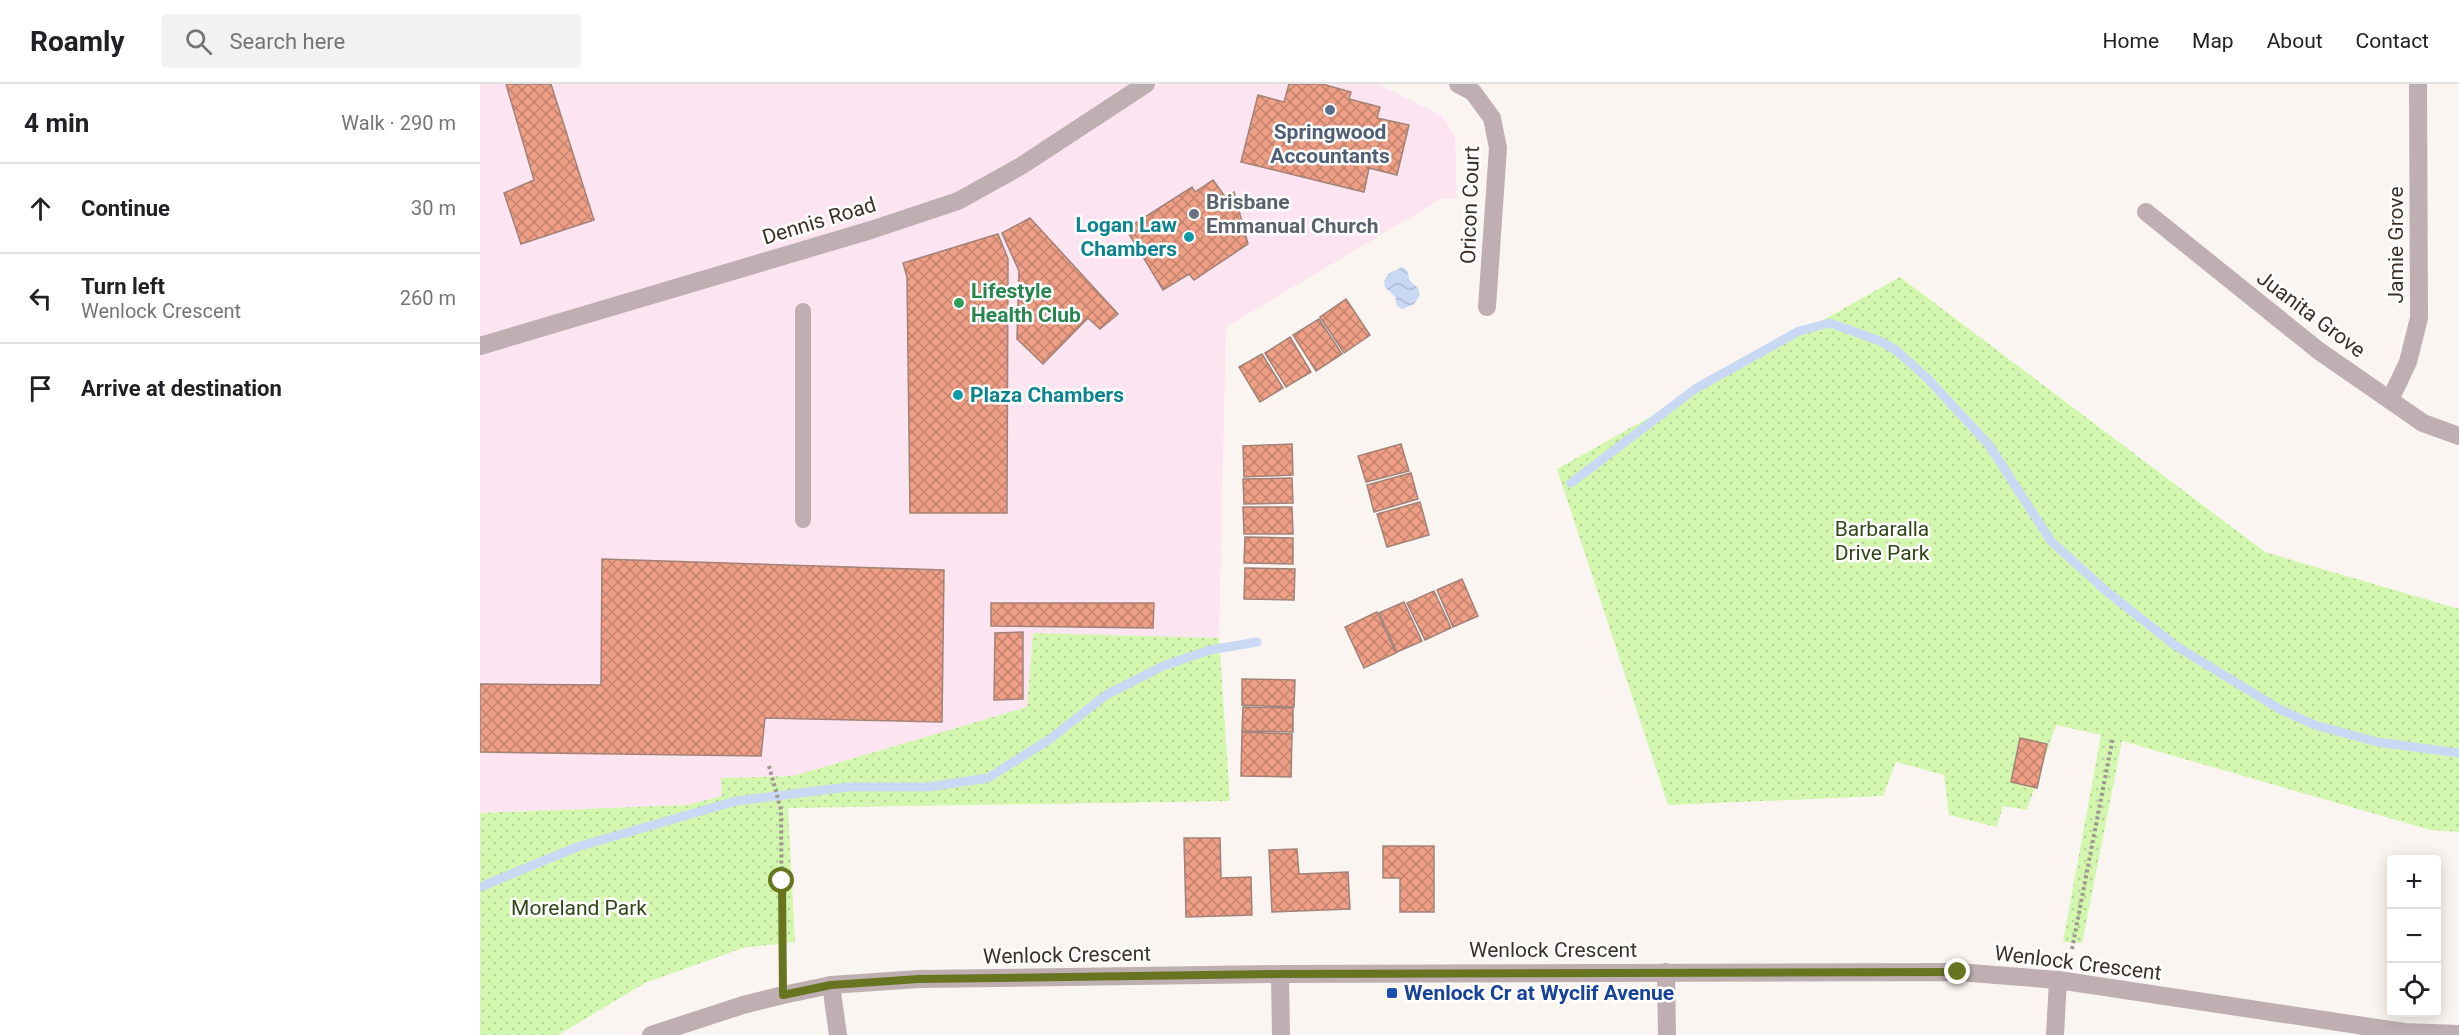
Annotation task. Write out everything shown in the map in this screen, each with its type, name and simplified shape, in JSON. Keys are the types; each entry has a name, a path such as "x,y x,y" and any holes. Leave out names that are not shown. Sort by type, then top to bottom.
{"street":[{"name":"Dennis Road","path":"480,346 871,230 957,201 1021,166 1146,84"},
{"name":"Oricon Court","path":"1458,84 1473,92 1492,118 1498,148 1487,307"},
{"name":"Jamie Grove","path":"2390,400 2408,362 2419,318 2418,84"},
{"name":"Juanita Grove","path":"2146,212 2319,351 2423,423 2459,436"},
{"name":"Wenlock Crescent","path":"651,1035 743,1005 783,995 831,985 919,979 1666,972 1958,972 2058,980 2404,1034 2459,1034"},
{"path":"1666,972 1667,1035"},
{"path":"1280,974 1281,1035"},
{"path":"2055,1035 2058,980"},
{"path":"831,985 838,1035"}],"lane":[{"path":"803,311 803,520"}],"path":[{"path":"2072,949 2113,736"},
{"path":"769,766 781,810 783,995"}],"shaded area":[{"path":"480,84 1378,84 1441,115 1455,136 1457,199 1443,198 1226,327 1219,638 1033,633 1028,707 793,776 721,778 722,796 687,805 480,813"}],"green space":[{"name":"Barbaralla Drive Park","path":"1900,277 2265,552 2459,609 2459,832 2431,830 2122,741 2082,943 2063,942 2101,735 2056,725 2027,810 2003,806 1997,827 1949,815 1944,775 1896,762 1883,796 1668,805 1557,469"},
{"name":"Moreland Park","path":"1033,633 1219,638 1230,801 788,808 795,942 743,948 645,983 558,1035 480,1035 480,813 687,805 722,796 721,778 793,776 1027,707"}],"water":[{"path":"1402,267 1407,270 1410,281 1418,288 1420,295 1414,304 1402,309 1397,306 1395,297 1385,287 1384,281 1388,274"}],"building":[{"path":"506,84 551,84 594,220 521,244 504,193 534,180"},
{"path":"1289,84 1322,84 1351,92 1349,99 1380,107 1377,118 1409,125 1397,175 1369,168 1364,192 1241,162 1258,95 1284,102"},
{"name":"Logan Law Chambers","path":"1213,180 1226,198 1234,192 1248,244 1194,280 1189,274 1163,290 1126,229 1192,187 1195,192"},
{"path":"1030,218 1118,314 1100,329 1088,318 1043,364 1017,339 1019,271 1002,233"},
{"name":"Plaza Chambers","path":"998,234 1008,259 1007,513 910,513 907,277 903,263"},
{"path":"1346,299 1370,335 1344,353 1320,317"},
{"path":"1319,319 1342,354 1316,371 1293,335"},
{"path":"1290,337 1311,372 1286,387 1265,353"},
{"path":"1262,354 1283,388 1260,402 1239,367"},
{"path":"1292,444 1293,475 1244,477 1243,446"},
{"path":"1401,444 1409,471 1366,482 1358,456"},
{"path":"1411,473 1418,499 1374,512 1367,485"},
{"path":"1292,478 1293,503 1244,504 1243,479"},
{"path":"1420,502 1429,535 1387,547 1377,514"},
{"path":"1243,507 1292,507 1293,534 1244,534"},
{"path":"1245,537 1293,538 1293,564 1244,563"},
{"path":"602,559 944,570 942,722 765,718 761,756 480,752 480,684 601,685"},
{"path":"1245,568 1295,569 1294,600 1244,599"},
{"path":"1462,579 1478,616 1453,627 1437,590"},
{"path":"1434,591 1451,628 1425,640 1407,603"},
{"path":"1404,602 1422,641 1397,652 1379,613"},
{"path":"991,603 1154,603 1153,628 991,626"},
{"path":"1377,612 1396,653 1364,668 1345,627"},
{"path":"1023,632 1023,699 994,700 995,633"},
{"path":"1242,679 1295,680 1294,707 1242,705"},
{"path":"1243,707 1293,708 1293,732 1242,731"},
{"path":"1242,732 1292,734 1291,777 1241,776"},
{"path":"2020,738 2047,744 2037,788 2011,782"},
{"path":"1184,838 1220,838 1221,878 1251,877 1252,915 1186,917"},
{"path":"1383,846 1434,846 1434,912 1400,912 1400,878 1383,878"},
{"path":"1297,849 1299,874 1348,872 1350,909 1272,912 1269,850"}],"waterway":[{"path":"1571,483 1695,389 1799,331 1830,323 1880,341 1897,351 1928,379 1989,445 2051,541 2106,591 2176,646 2281,710 2315,725 2377,742 2459,753"},
{"path":"480,887 577,847 736,801 848,787 928,787 988,778 1050,739 1106,695 1163,666 1210,650 1257,642"}],"place":[{"name":"Springwood Accountants","path":"1330,110"},
{"name":"Brisbane Emmanual Church","path":"1194,214"},
{"name":"Logan Law Chambers","path":"1189,237"},
{"name":"Lifestyle Health Club","path":"959,303"},
{"name":"Plaza Chambers","path":"958,395"},
{"name":"Wenlock Cr at Wyclif Avenue","path":"1392,993"}],"route":[{"path":"782,881 783,995 831,985 919,979 1280,974 1958,972"}]}
